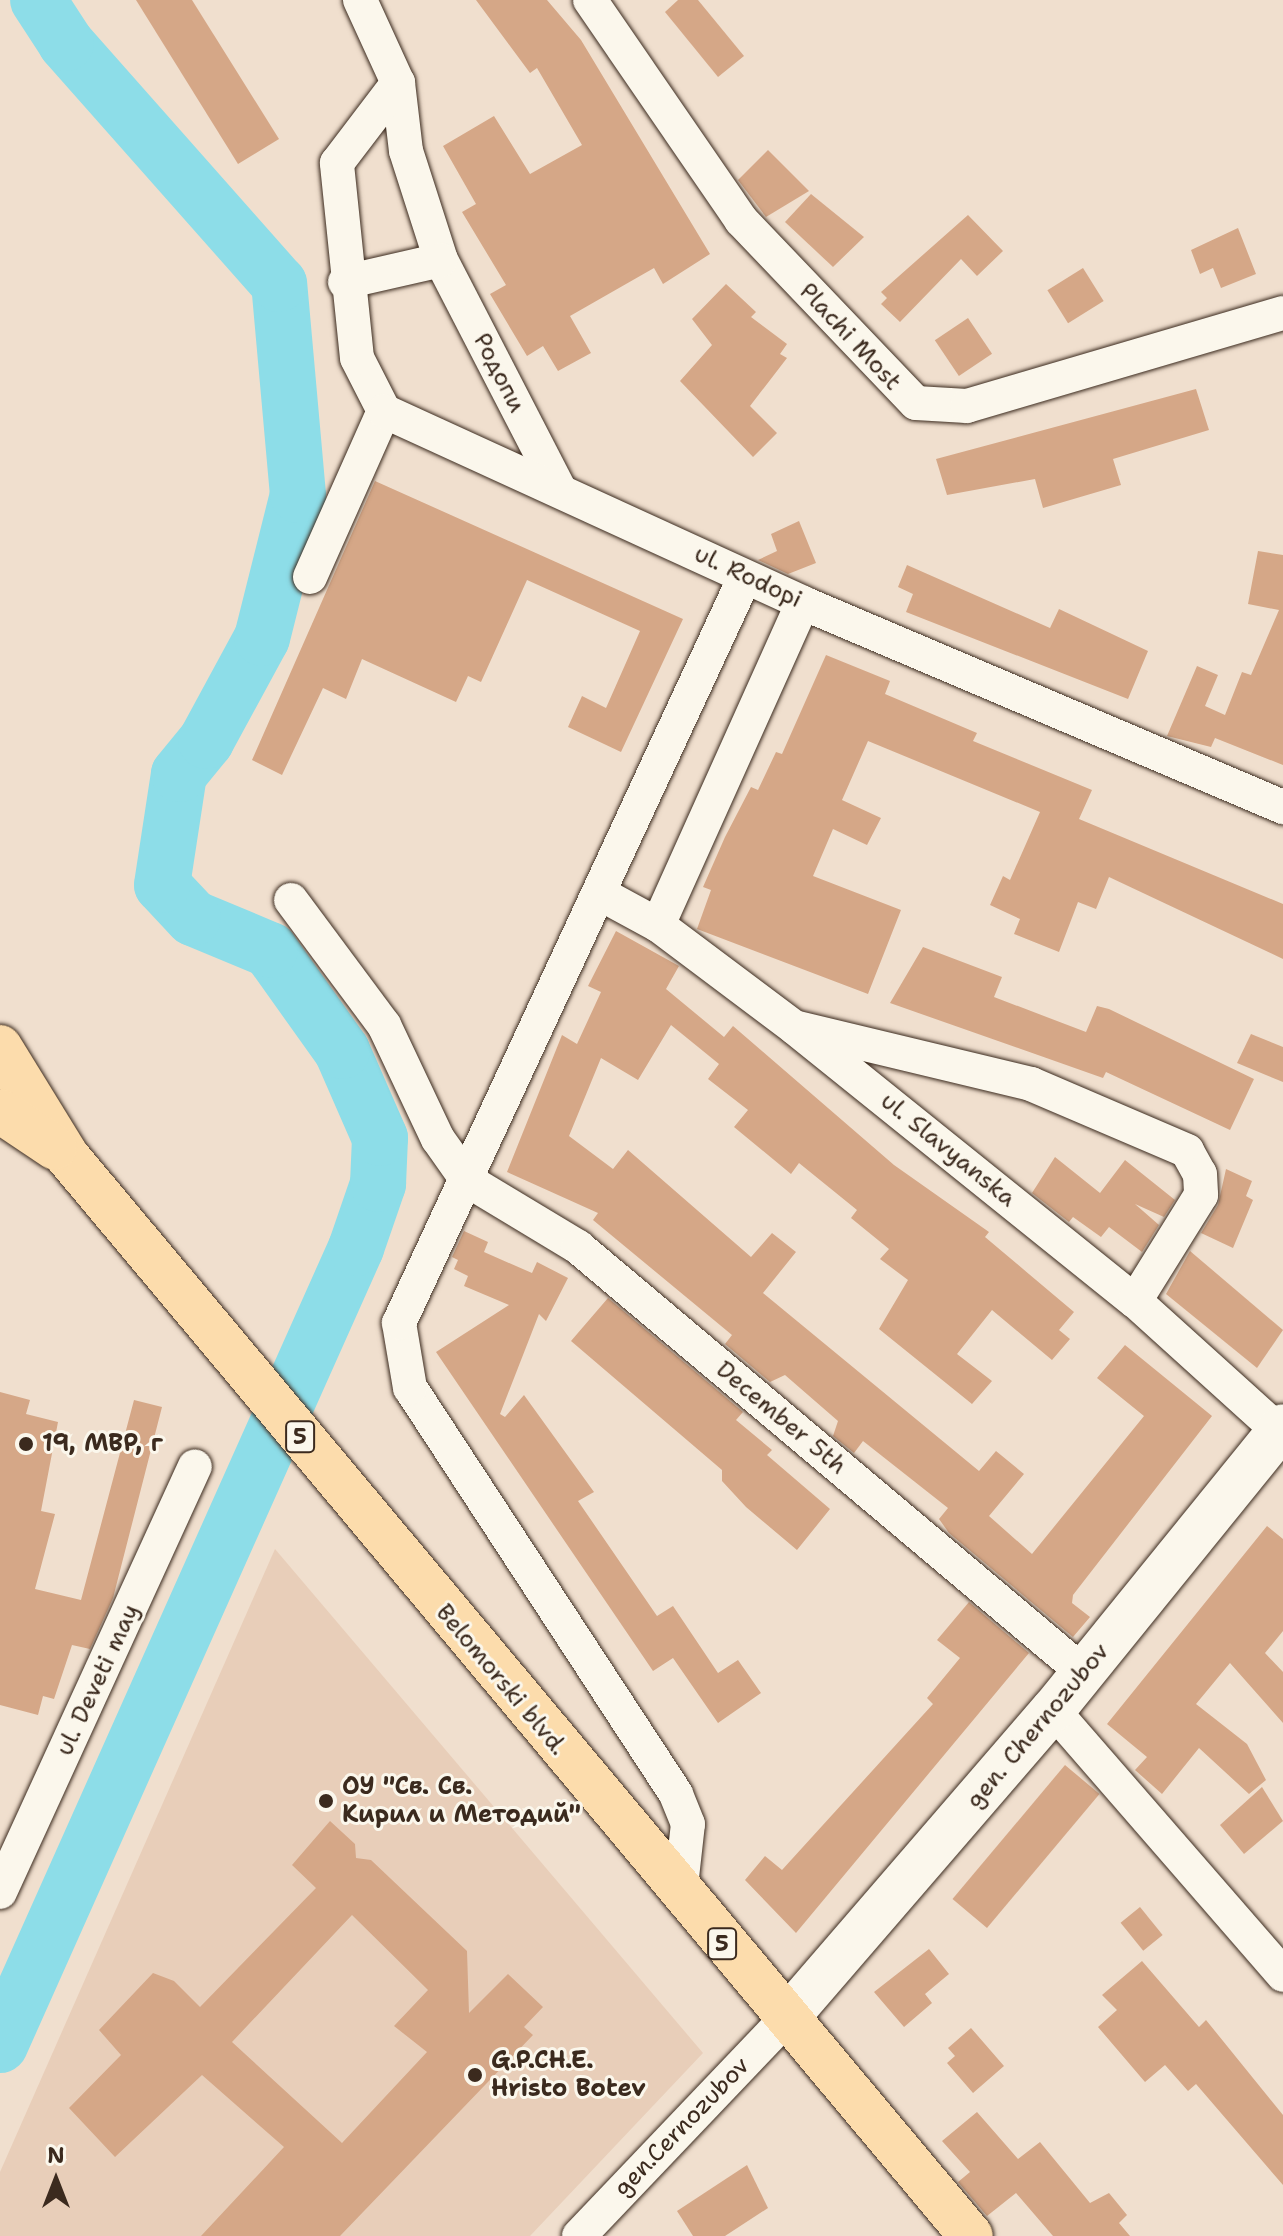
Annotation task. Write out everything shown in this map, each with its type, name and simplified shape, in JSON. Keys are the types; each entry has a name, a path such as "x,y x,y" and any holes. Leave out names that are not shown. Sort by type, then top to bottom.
{"main road":[{"name":"Belomorski blvd.","path":"0,1047 67,1156 680,1895 971,2236"},
{"name":"Belomorski blvd.","path":"0,1111 67,1156"}],"street":[{"name":"Родопи","path":"360,0 398,83 406,151 441,260 558,487"},
{"name":"Plachi Most","path":"590,0 741,220 916,403 967,406 1283,313"},
{"path":"310,577 384,411 357,358 345,282 337,163 398,83"},
{"path":"345,282 441,260"},
{"name":"ul. Rodopi","path":"384,411 558,487 803,603 1283,807"},
{"path":"680,1895 688,1824 676,1794 410,1388 401,1361 404,1300 467,1180 745,577"},
{"path":"658,925 803,603"},
{"name":"ul. Slavyanska","path":"599,893 658,925 795,1028 1135,1301 1281,1428"},
{"path":"291,900 384,1025 438,1139 467,1180"},
{"path":"795,1028 1031,1084 1187,1151 1200,1174 1201,1195 1135,1301"},
{"name":"December 5th","path":"467,1180 578,1247 1084,1673"},
{"name":"gen. Chernozubov","path":"786,2019 1084,1673 1281,1428"},
{"name":"ul. Deveti may","path":"0,1892 9,1850 195,1467"},
{"path":"1053,1710 1283,1975"},
{"name":"gen.Cernozubov","path":"579,2236 786,2019"}],"shaded area":[{"name":"ОУ \"Св. Св. Кирил и Методий\"","path":"275,1549 703,2053 530,2236 0,2236 0,2172"}],"building":[{"path":"136,0 192,0 279,139 238,164"},
{"path":"476,0 547,0 581,40 710,254 663,284 654,268 570,316 591,353 558,371 543,346 527,356 490,294 506,285 462,212 476,204 443,146 494,116 530,174 582,145 537,68 530,73"},
{"path":"678,0 698,0 744,56 718,77 665,12"},
{"path":"768,150 809,191 766,217 738,180"},
{"path":"811,194 864,237 833,267 785,222"},
{"path":"968,215 1003,251 977,276 961,259 900,322 881,304 887,298 881,292"},
{"path":"1238,228 1256,274 1221,288 1213,268 1200,274 1191,250"},
{"path":"1083,268 1104,301 1068,323 1047,290"},
{"path":"726,284 756,312 751,317 787,344 780,354 787,358 750,406 777,433 753,457 680,381 712,345 692,319"},
{"path":"968,318 992,354 959,376 935,340"},
{"path":"1196,389 1209,430 1113,459 1121,485 1043,508 1035,479 947,495 936,459"},
{"path":"375,481 683,619 621,752 568,727 582,696 606,708 640,631 527,580 481,682 468,676 456,702 362,659 346,699 323,688 282,775 252,760"},
{"path":"799,521 816,563 788,574 758,560 777,551 771,534"},
{"path":"1258,551 1283,555 1283,765 1215,738 1211,747 1167,736 1197,666 1218,675 1205,706 1225,715 1242,672 1251,675 1279,610 1248,604"},
{"path":"907,565 1050,628 1059,609 1148,651 1128,699 906,612 913,594 898,587"},
{"path":"826,655 890,681 885,694 977,733 973,741 1092,790 1079,819 1283,904 1283,959 1109,877 1096,909 1078,902 1059,952 1014,934 1020,919 990,905 1003,876 1010,880 1040,812 868,741 842,800 881,818 867,845 833,829 813,876 901,910 868,994 697,929 711,890 703,887 725,837 751,787 758,790 776,752 782,754"},
{"path":"616,931 679,966 666,989 724,1037 733,1026 894,1165 989,1232 985,1237 1074,1312 1059,1330 1070,1339 1052,1360 992,1310 957,1354 992,1381 972,1404 879,1329 908,1280 880,1259 889,1249 851,1218 857,1210 799,1163 791,1174 734,1127 748,1110 708,1079 719,1064 671,1025 638,1080 601,1058 569,1136 613,1169 628,1150 751,1257 772,1233 796,1252 763,1293 979,1471 996,1451 1024,1474 989,1516 1032,1554 1144,1416 1097,1378 1125,1345 1212,1416 1073,1595 1072,1603 1090,1617 1073,1637 949,1533 939,1519 948,1508 863,1441 854,1453 833,1436 838,1421 785,1375 770,1382 725,1344 732,1335 593,1220 598,1213 507,1172 562,1035 577,1044 601,992 588,986"},
{"path":"923,947 1002,977 994,997 1086,1032 1097,1006 1109,1009 1254,1079 1230,1130 1106,1072 1103,1078 890,1003"},
{"path":"1251,1034 1283,1047 1283,1082 1237,1063"},
{"path":"1055,1157 1100,1193 1125,1160 1175,1200 1164,1217 1135,1204 1159,1225 1142,1252 1109,1227 1101,1237 1073,1217 1069,1222 1032,1193"},
{"path":"1226,1169 1252,1181 1246,1196 1253,1200 1233,1248 1201,1233 1218,1205"},
{"path":"464,1231 488,1242 484,1252 532,1273 537,1262 568,1278 546,1321 539,1314 500,1414 505,1417 524,1395 594,1492 578,1501 657,1616 673,1606 718,1673 738,1660 761,1693 718,1723 673,1658 653,1671 436,1352 509,1305 464,1286 468,1276 454,1269 458,1260 452,1257"},
{"path":"1190,1251 1283,1330 1257,1368 1166,1294"},
{"path":"608,1298 743,1412 736,1420 772,1450 767,1455 830,1509 797,1550 746,1507 722,1481 722,1470 571,1341"},
{"path":"0,1392 30,1400 26,1414 58,1422 41,1511 55,1514 35,1589 81,1600 134,1400 162,1407 113,1598 90,1649 72,1645 54,1699 43,1696 38,1715 0,1705"},
{"path":"1267,1526 1283,1539 1283,1631 1265,1653 1283,1672 1283,1723 1230,1663 1196,1704 1247,1744 1266,1780 1249,1794 1199,1748 1162,1794 1135,1770 1147,1757 1107,1724"},
{"path":"969,1602 1029,1653 796,1933 745,1880 765,1856 782,1870 933,1704 927,1698 960,1658 937,1640"},
{"path":"1065,1765 1099,1794 987,1928 953,1899"},
{"path":"1262,1787 1283,1821 1244,1854 1220,1825"},
{"path":"330,1821 355,1844 356,1858 371,1860 467,1951 469,2013 508,1974 543,2007 524,2027 533,2035 340,2236 201,2236 284,2147 202,2075 115,2157 69,2108 121,2055 99,2030 153,1973 174,1981 200,2007 316,1888 292,1865","holes":["352,1915 428,1990 394,2026 427,2052 342,2143 232,2042"]},
{"path":"1140,1907 1163,1935 1143,1951 1121,1923"},
{"path":"929,1949 949,1974 925,1994 932,2003 904,2027 874,1992"},
{"path":"1142,1961 1199,2027 1206,2020 1283,2115 1283,2185 1196,2084 1188,2091 1165,2065 1145,2082 1098,2027 1117,2010 1102,1995"},
{"path":"971,2028 1004,2066 973,2093 947,2063 955,2056 948,2048"},
{"path":"977,2112 1018,2159 1040,2142 1090,2203 1109,2193 1127,2215 1119,2223 1130,2236 1053,2236 1016,2193 987,2216 958,2182 970,2172 942,2141"},
{"path":"747,2165 768,2208 725,2236 693,2236 677,2211"}],"waterway":[{"path":"0,2045 356,1248 378,1184 380,1138 342,1051 270,950 193,918 162,885 179,774 206,741 262,638 298,495 279,284 66,43 38,0"}],"place":[{"name":"19, МВР, г","path":"26,1444"},
{"name":"ОУ \"Св. Св. Кирил и Методий\"","path":"326,1801"},
{"name":"G.P.CH.E. Hristo Botev","path":"475,2075"}]}
